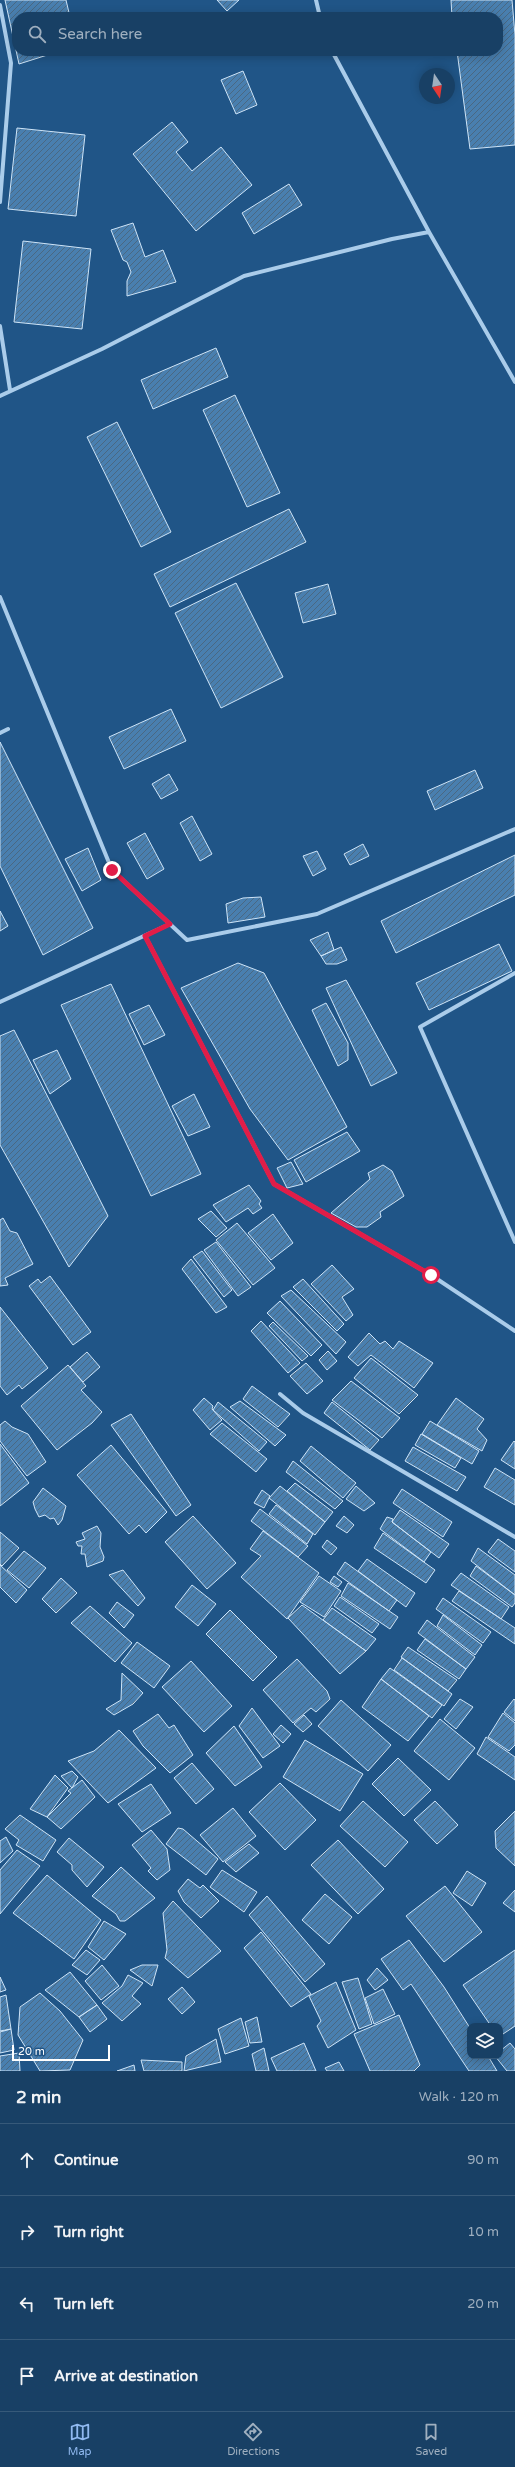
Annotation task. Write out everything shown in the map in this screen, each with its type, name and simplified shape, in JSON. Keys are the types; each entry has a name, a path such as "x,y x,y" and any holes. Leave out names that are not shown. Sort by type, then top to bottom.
{"street":[{"path":"316,0 319,12"},
{"path":"0,5 11,63 0,202"},
{"path":"335,56 429,232 515,382"},
{"path":"0,396 10,390 102,349 244,276 392,239 429,232"},
{"path":"0,326 10,390"},
{"path":"0,597 112,870 187,940 317,914 515,829"},
{"path":"0,732 8,729"},
{"path":"0,1002 170,924"},
{"path":"145,936 274,1184 431,1275 515,1331"},
{"path":"515,973 420,1027 515,1242"},
{"path":"280,1394 303,1413 515,1537"}],"building":[{"path":"5,0 66,0 69,12 12,12 12,32"},
{"path":"217,0 239,0 227,11"},
{"path":"451,0 512,0 515,35 515,145 470,149 458,56 503,56 503,12 452,12"},
{"path":"17,56 44,56 19,64"},
{"path":"243,71 257,105 236,114 221,80"},
{"path":"172,122 188,142 176,152 192,171 221,147 252,185 196,231 133,154"},
{"path":"17,128 85,135 76,216 8,209"},
{"path":"289,184 302,205 254,234 242,213"},
{"path":"133,223 145,257 163,250 176,282 127,296 127,281 131,272 127,262 123,260 111,230"},
{"path":"23,241 91,249 82,329 14,322"},
{"path":"216,348 228,377 153,409 141,380"},
{"path":"235,395 280,493 247,507 203,410"},
{"path":"117,422 171,532 141,547 87,437"},
{"path":"289,509 306,542 170,607 154,574"},
{"path":"236,583 283,677 221,708 175,613"},
{"path":"328,584 336,614 303,623 295,593"},
{"path":"171,709 186,741 124,769 109,737"},
{"path":"0,742 93,928 43,955 0,866"},
{"path":"475,770 483,788 435,810 427,791"},
{"path":"169,774 178,790 161,799 152,784"},
{"path":"192,816 212,854 200,861 180,823"},
{"path":"145,833 164,869 147,879 127,843"},
{"path":"363,844 369,856 350,865 344,854"},
{"path":"88,848 101,880 82,891 65,859"},
{"path":"317,851 326,869 313,876 303,856"},
{"path":"515,855 515,895 396,953 381,921"},
{"path":"261,897 265,917 228,923 226,904 243,898"},
{"path":"0,911 8,926 0,931"},
{"path":"328,932 334,950 321,956 310,940"},
{"path":"499,944 512,971 429,1010 416,983"},
{"path":"341,947 347,960 337,964 326,964 321,956"},
{"path":"238,963 264,973 347,1127 288,1160 250,1109 181,988"},
{"path":"346,980 397,1073 371,1086 326,988"},
{"path":"111,984 201,1174 151,1196 61,1005"},
{"path":"326,1003 348,1043 348,1060 338,1066 312,1010"},
{"path":"149,1005 165,1035 144,1045 129,1014"},
{"path":"14,1030 108,1216 69,1267 0,1145 0,1036"},
{"path":"57,1050 71,1079 50,1094 33,1060"},
{"path":"194,1094 210,1127 188,1136 172,1106"},
{"path":"347,1132 360,1151 306,1182 294,1160"},
{"path":"291,1162 303,1184 287,1188 277,1168"},
{"path":"383,1165 392,1171 404,1196 380,1212 381,1217 367,1227 356,1227 331,1213 370,1179 368,1173"},
{"path":"249,1185 261,1201 259,1204 262,1208 253,1214 248,1208 226,1222 213,1205"},
{"path":"211,1211 227,1228 216,1237 198,1219"},
{"path":"273,1214 293,1243 271,1260 248,1233"},
{"path":"3,1218 10,1231 17,1233 33,1264 5,1278 8,1285 0,1286 0,1220"},
{"path":"237,1223 275,1268 253,1285 216,1240"},
{"path":"216,1242 251,1287 238,1296 204,1250"},
{"path":"202,1251 232,1290 224,1297 193,1257"},
{"path":"191,1259 227,1307 216,1313 182,1269"},
{"path":"332,1265 354,1289 342,1297 353,1315 346,1321 311,1284"},
{"path":"50,1276 91,1332 73,1345 29,1286 38,1279 41,1283"},
{"path":"303,1279 344,1324 337,1331 293,1287"},
{"path":"291,1290 346,1342 336,1354 281,1296"},
{"path":"280,1301 322,1345 311,1356 267,1313"},
{"path":"0,1307 48,1368 22,1389 19,1385 7,1395 0,1386"},
{"path":"261,1321 300,1363 288,1373 251,1331"},
{"path":"273,1322 308,1356 302,1361 269,1326"},
{"path":"369,1333 380,1344 385,1341 393,1349 399,1341 433,1363 414,1388 371,1355 358,1366 348,1357"},
{"path":"328,1351 337,1361 327,1370 319,1360"},
{"path":"87,1352 100,1367 83,1382 70,1367"},
{"path":"371,1358 418,1395 399,1414 354,1378"},
{"path":"306,1363 323,1381 307,1394 290,1376"},
{"path":"68,1365 86,1386 81,1390 102,1412 92,1423 57,1450 21,1406"},
{"path":"351,1381 400,1418 382,1438 332,1400"},
{"path":"252,1386 290,1414 278,1427 243,1399"},
{"path":"204,1398 213,1406 212,1409 222,1420 210,1430 193,1410"},
{"path":"456,1398 484,1419 477,1429 487,1440 482,1451 437,1425"},
{"path":"240,1401 286,1435 275,1446 230,1407"},
{"path":"218,1402 267,1442 259,1451 213,1410"},
{"path":"332,1402 379,1440 370,1450 324,1413"},
{"path":"131,1414 191,1505 176,1516 111,1425"},
{"path":"5,1421 12,1427 28,1434 46,1462 27,1476 0,1441 0,1425"},
{"path":"430,1421 479,1451 472,1464 422,1434"},
{"path":"222,1423 267,1459 256,1472 210,1434"},
{"path":"421,1434 461,1458 455,1468 415,1445"},
{"path":"514,1441 515,1442 515,1469 501,1460"},
{"path":"0,1444 29,1483 0,1506"},
{"path":"111,1445 167,1512 146,1533 139,1525 129,1534 77,1475"},
{"path":"311,1446 356,1483 343,1498 300,1461"},
{"path":"413,1447 466,1477 457,1491 405,1461"},
{"path":"293,1461 343,1501 335,1509 286,1472"},
{"path":"495,1468 515,1480 515,1505 484,1487"},
{"path":"295,1483 333,1512 325,1522 287,1491"},
{"path":"280,1486 325,1522 315,1535 269,1498"},
{"path":"356,1486 375,1503 364,1511 346,1499"},
{"path":"43,1488 66,1506 62,1520 58,1525 54,1518 50,1519 45,1515 39,1517 35,1509 33,1502"},
{"path":"402,1489 452,1522 443,1537 393,1503"},
{"path":"262,1490 270,1496 264,1508 254,1503"},
{"path":"276,1505 313,1534 307,1544 269,1514"},
{"path":"260,1509 308,1546 298,1557 251,1521"},
{"path":"400,1510 449,1544 439,1558 392,1522"},
{"path":"193,1516 236,1563 207,1589 165,1542"},
{"path":"344,1516 354,1525 347,1533 336,1526"},
{"path":"387,1517 393,1519 392,1522 431,1552 424,1562 380,1529"},
{"path":"97,1526 101,1533 100,1547 104,1557 103,1561 87,1567 85,1554 81,1554 82,1546 78,1546 76,1542 85,1539 82,1533"},
{"path":"263,1531 319,1573 287,1619 241,1577 261,1556 250,1549"},
{"path":"0,1532 19,1548 2,1566 0,1564"},
{"path":"383,1533 435,1570 426,1583 374,1548"},
{"path":"498,1539 515,1551 515,1572 488,1552"},
{"path":"327,1540 337,1548 331,1555 322,1547"},
{"path":"478,1548 515,1575 515,1595 471,1561"},
{"path":"24,1551 46,1568 29,1588 7,1570"},
{"path":"367,1559 415,1593 406,1607 358,1571"},
{"path":"345,1562 397,1600 389,1611 337,1574"},
{"path":"0,1565 27,1590 16,1603 0,1587"},
{"path":"476,1566 515,1595 515,1603 512,1607 470,1576"},
{"path":"123,1570 145,1598 138,1606 109,1575"},
{"path":"461,1573 509,1607 501,1619 451,1585"},
{"path":"319,1576 341,1591 324,1617 300,1602"},
{"path":"334,1576 342,1582 338,1587 330,1582"},
{"path":"61,1578 77,1593 56,1613 42,1599"},
{"path":"348,1583 398,1617 390,1629 341,1596"},
{"path":"192,1585 216,1604 198,1626 175,1607"},
{"path":"459,1591 515,1628 515,1644 452,1601"},
{"path":"340,1597 379,1624 372,1633 334,1606"},
{"path":"443,1598 491,1632 483,1643 436,1609"},
{"path":"117,1602 134,1615 124,1628 109,1613"},
{"path":"302,1605 366,1651 340,1674 288,1618"},
{"path":"90,1606 132,1643 115,1662 71,1623"},
{"path":"332,1608 376,1639 366,1651 323,1620"},
{"path":"230,1610 277,1657 253,1681 206,1634"},
{"path":"443,1615 482,1645 475,1655 437,1626"},
{"path":"427,1620 475,1657 466,1669 418,1633"},
{"path":"425,1639 466,1669 459,1679 417,1650"},
{"path":"137,1642 170,1666 154,1688 121,1663"},
{"path":"408,1647 457,1680 448,1691 401,1657"},
{"path":"402,1658 452,1694 444,1706 394,1670"},
{"path":"297,1659 327,1691 330,1699 316,1712 311,1708 293,1723 263,1690"},
{"path":"191,1661 232,1706 204,1732 162,1687"},
{"path":"390,1668 442,1705 432,1718 381,1679"},
{"path":"122,1673 143,1693 133,1704 114,1715 106,1709 121,1700"},
{"path":"381,1679 429,1716 408,1741 362,1707"},
{"path":"460,1699 473,1707 456,1729 444,1719"},
{"path":"514,1699 515,1700 515,1721 504,1712"},
{"path":"341,1700 391,1745 368,1771 318,1726"},
{"path":"252,1708 280,1746 263,1758 239,1726"},
{"path":"503,1713 515,1723 515,1745 509,1751 488,1737"},
{"path":"158,1714 169,1728 174,1725 193,1755 170,1773 143,1746 133,1731"},
{"path":"304,1715 312,1724 303,1732 294,1724"},
{"path":"440,1719 475,1748 449,1780 414,1751"},
{"path":"281,1725 291,1734 283,1743 273,1734"},
{"path":"234,1726 262,1767 235,1786 206,1753"},
{"path":"119,1730 156,1768 108,1803 68,1761 94,1751"},
{"path":"486,1737 515,1757 515,1780 477,1754"},
{"path":"305,1740 363,1774 340,1811 283,1777"},
{"path":"398,1758 431,1790 404,1816 372,1784"},
{"path":"192,1763 214,1789 196,1804 174,1778"},
{"path":"72,1771 78,1777 72,1788 61,1776"},
{"path":"55,1775 68,1788 47,1817 30,1809"},
{"path":"82,1780 95,1797 61,1829 47,1817 71,1793 68,1791"},
{"path":"280,1783 316,1820 285,1850 249,1812"},
{"path":"151,1784 171,1813 142,1832 118,1804"},
{"path":"363,1801 408,1842 385,1867 340,1826"},
{"path":"435,1801 458,1825 437,1844 414,1820"},
{"path":"233,1808 256,1836 223,1862 200,1835"},
{"path":"515,1811 515,1866 496,1848 495,1831"},
{"path":"20,1815 56,1840 43,1861 16,1845 19,1840 5,1829"},
{"path":"178,1828 183,1829 218,1859 206,1875 166,1844"},
{"path":"151,1830 167,1849 170,1870 157,1880 148,1871 151,1868 132,1845"},
{"path":"6,1837 13,1851 0,1863 0,1841"},
{"path":"69,1838 104,1867 87,1887 72,1870 72,1865 57,1852"},
{"path":"338,1840 384,1889 358,1914 311,1865"},
{"path":"249,1844 259,1853 236,1872 225,1862"},
{"path":"17,1850 40,1866 0,1914 0,1870"},
{"path":"121,1867 155,1898 125,1921 120,1921 116,1914 92,1896"},
{"path":"222,1870 257,1892 244,1912 210,1887"},
{"path":"467,1871 486,1883 472,1906 453,1893"},
{"path":"47,1875 101,1920 74,1959 13,1913"},
{"path":"188,1879 200,1888 203,1885 219,1901 201,1918 184,1902 178,1891"},
{"path":"445,1886 482,1932 444,1962 406,1916"},
{"path":"515,1890 515,1912 503,1903"},
{"path":"325,1894 352,1917 329,1944 302,1920"},
{"path":"267,1896 325,1964 305,1982 249,1915"},
{"path":"173,1901 221,1951 188,1978 165,1958 167,1950 163,1913"},
{"path":"104,1921 126,1934 104,1960 88,1947"},
{"path":"261,1932 311,1994 291,2007 244,1948"},
{"path":"409,1940 444,1987 467,2023 467,2059 490,2059 497,2071 469,2071 411,1984 403,1990 381,1959"},
{"path":"86,1950 100,1960 87,1975 72,1965"},
{"path":"515,1950 515,2026 503,2034 503,2023 489,2023 463,1985"},
{"path":"102,1965 119,1986 101,2000 85,1981"},
{"path":"142,1965 158,1965 152,1986 130,1970"},
{"path":"377,1968 388,1980 375,1990 367,1980"},
{"path":"70,1972 97,2005 79,2017 45,1990"},
{"path":"128,1975 143,1983 132,1996 141,2004 122,2021 102,2003 122,1986"},
{"path":"0,1977 6,1990 0,1992"},
{"path":"358,1978 372,2024 359,2029 342,1982"},
{"path":"336,1982 356,2030 328,2048 317,2026 321,2021 309,1996"},
{"path":"182,1987 195,2002 182,2014 168,1999"},
{"path":"383,1989 395,2014 374,2024 365,1998"},
{"path":"40,1993 60,2011 83,2040 70,2070 40,2071 18,2035 20,2007"},
{"path":"6,1995 11,2029 0,2031 0,1997"},
{"path":"97,2005 107,2019 90,2032 79,2017"},
{"path":"399,2015 420,2065 414,2071 370,2071 354,2034"},
{"path":"257,2017 262,2042 250,2043 245,2022"},
{"path":"241,2018 249,2046 225,2054 218,2029"},
{"path":"11,2029 14,2050 0,2053 0,2032"},
{"path":"216,2039 221,2062 184,2071 186,2056"},
{"path":"304,2043 316,2071 277,2071 271,2058"},
{"path":"510,2043 515,2049 515,2071 507,2071 497,2059 503,2059 503,2049"},
{"path":"264,2048 269,2071 256,2071 252,2054"},
{"path":"19,2053 20,2071 0,2071 0,2056"},
{"path":"141,2060 182,2062 182,2071 144,2071"},
{"path":"339,2062 344,2071 327,2071 325,2068"},
{"path":"134,2065 135,2071 117,2071"}],"route":[{"path":"112,870 170,924 145,936 274,1184 431,1275"}]}
